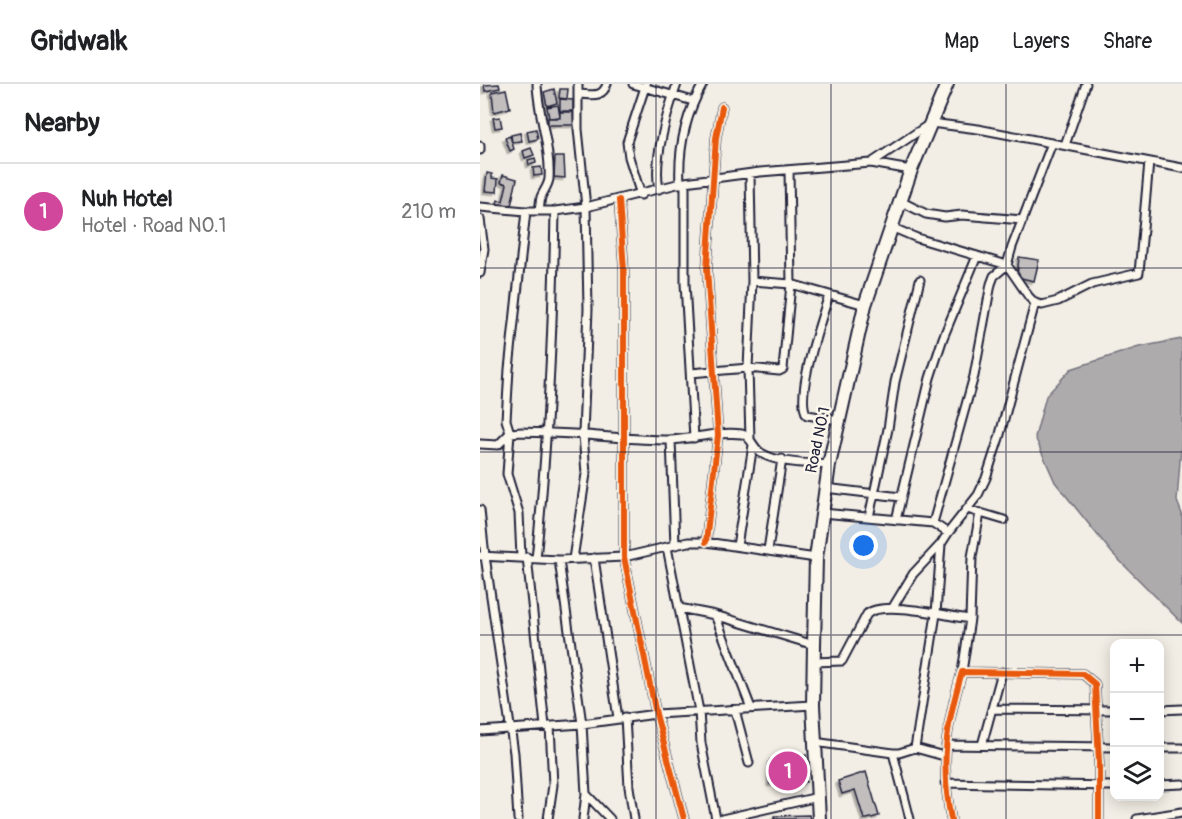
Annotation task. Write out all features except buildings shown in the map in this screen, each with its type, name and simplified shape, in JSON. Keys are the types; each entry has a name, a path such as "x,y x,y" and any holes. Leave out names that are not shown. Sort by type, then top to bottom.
{"highway":[{"name":"Road NO.1","path":"819,819 814,742 813,662 816,558 829,465 865,305 911,170 947,84"}],"street":[{"path":"537,84 538,108 549,175 539,211"},
{"path":"573,559 585,485 583,435 588,309 586,207 578,129 578,84"},
{"path":"578,94 601,94 605,91 607,84"},
{"path":"633,84 693,101"},
{"path":"659,189 656,176 658,159 677,84"},
{"path":"694,438 685,283 683,183 679,166 682,142 693,101 703,84"},
{"path":"1065,146 1086,84"},
{"path":"641,195 629,157 627,142 646,86"},
{"path":"706,542 718,435 707,268 716,138 722,107"},
{"path":"871,164 931,123 1182,168"},
{"path":"933,523 974,376 991,284 994,276 1007,265 1052,143"},
{"path":"891,227 917,238 1007,265 1035,303 1051,304 1092,284 1139,273 1149,162"},
{"path":"480,207 555,211 619,200 714,177 789,170 871,164 911,170"},
{"path":"691,373 748,368 779,371 783,369 791,284 789,170"},
{"path":"737,546 751,442 748,368 752,281 750,174"},
{"path":"619,200 624,270 624,557 657,714 684,819"},
{"path":"900,201 926,214 945,217 962,215 1023,220"},
{"path":"526,211 509,369 506,420 510,433 507,474 519,513 548,726 553,785 548,819"},
{"path":"536,559 547,433 555,211"},
{"path":"480,219 484,249 480,273"},
{"path":"896,520 930,378 943,338 977,256"},
{"path":"869,517 888,429 897,372 920,280"},
{"path":"752,281 791,284 865,305"},
{"path":"829,295 816,334 806,381 804,408 807,415 839,420"},
{"path":"893,607 913,574 941,544 978,495 986,478 1035,303"},
{"path":"480,444 498,445 510,433 670,440 743,434 760,452 782,459 829,465"},
{"path":"670,440 671,546 679,608 699,711 701,743 716,819"},
{"path":"768,550 782,459"},
{"path":"825,488 901,497"},
{"path":"967,509 1004,520"},
{"path":"480,510 482,556 510,729 518,819"},
{"path":"821,513 933,523 948,533"},
{"path":"951,819 945,783 944,756 953,704 962,672 970,619 972,557 980,513"},
{"path":"482,556 559,560 624,557 671,546 706,542 816,558"},
{"path":"915,748 936,614 941,544"},
{"path":"594,558 621,718 628,787 634,819"},
{"path":"559,560 582,724 586,794 583,819"},
{"path":"813,662 842,661 867,614 873,609 893,607 970,619"},
{"path":"679,608 715,615 814,645"},
{"path":"715,615 751,708"},
{"path":"962,672 1083,674 1095,684 1099,747 1099,819"},
{"path":"982,745 1002,672"},
{"path":"480,731 582,724 657,714 813,705"},
{"path":"992,709 1110,710"},
{"path":"1164,710 1182,709"},
{"path":"735,710 749,763"},
{"path":"814,742 893,753 915,748 944,756"},
{"path":"946,745 1110,747"},
{"path":"1164,748 1182,748"},
{"path":"893,753 910,819"},
{"path":"945,783 1110,786"},
{"path":"1164,785 1182,784"},
{"path":"586,794 610,819"},
{"path":"722,819 818,797"},
{"path":"1137,819 1182,813"}],"shaded area":[{"path":"1182,339 1182,434 1177,501 1182,514 1182,623 1112,553 1055,482 1035,437 1046,396 1071,369 1139,347"}],"cycle path":[{"path":"706,542 718,435 707,268 716,138 722,107"},
{"path":"619,200 624,270 624,557 656,714 684,819"},
{"path":"951,819 946,780 946,745 962,672 1083,674 1095,684 1099,819"}],"place":[{"name":"Nuh Hotel","path":"788,771"}]}
